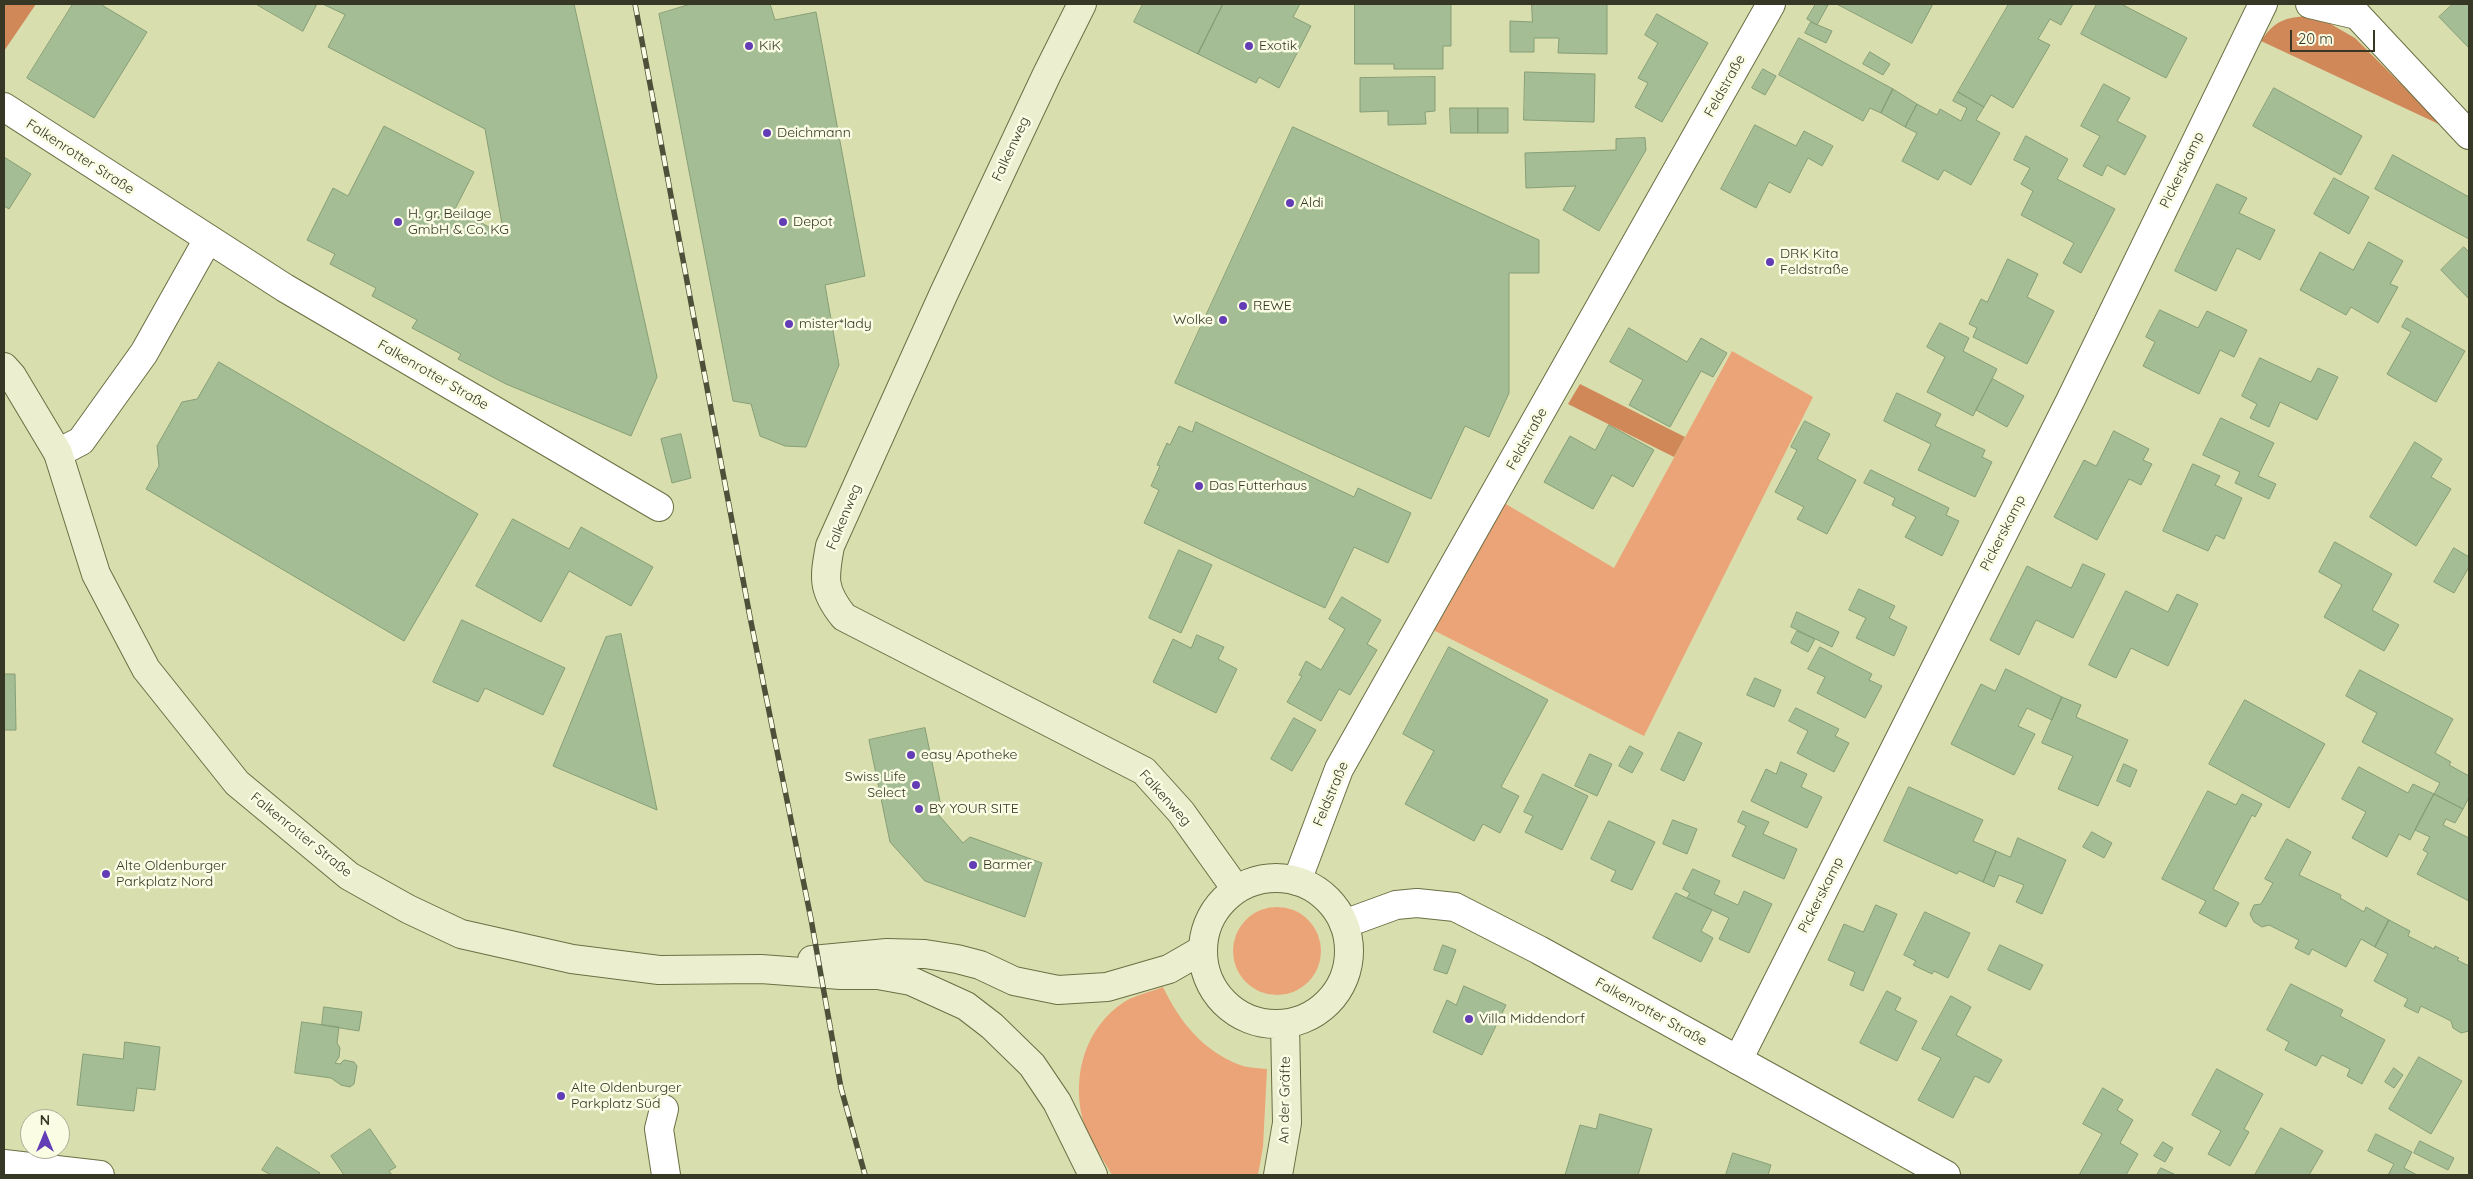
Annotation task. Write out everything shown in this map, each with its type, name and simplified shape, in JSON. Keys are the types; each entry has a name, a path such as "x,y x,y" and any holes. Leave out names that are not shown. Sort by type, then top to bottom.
{"main road":[{"name":"Falkenweg","path":"1082,4 1046,74 830,546 825,575 830,600 844,617 1144,771 1181,812 1236,889"},
{"name":"Falkenrotter Straße","path":"4,367 12,376 58,453 96,574 146,669 237,783 350,876 461,934 514,948 572,959 659,970 761,969 841,975 878,975 911,981 966,1006 992,1026 1032,1065 1057,1102 1094,1175"},
{"path":"1269,879 1297,881 1316,890 1332,905 1344,924 1349,946 1348,968 1339,989 1325,1006 1306,1018 1285,1024 1260,1023 1236,1014 1218,997 1206,975 1202,950 1206,926 1218,906 1236,889 1256,881 1269,879"},
{"name":"Falkenrotter Straße","path":"761,969 836,956 888,953 925,954 957,959 1014,980 1058,990 1107,987 1169,969 1202,950"},
{"name":"An der Gräfte","path":"1278,1175 1287,1123 1285,1024"}],"street":[{"name":"Feldstraße","path":"1297,881 1339,770 1771,4"},
{"name":"Pickerskamp","path":"1738,1060 2070,401 2263,4"},
{"path":"2310,4 2353,10 2469,135"},
{"name":"Falkenrotter Straße","path":"4,107 285,288 659,508"},
{"path":"58,453 81,441 144,353 208,239"},
{"name":"Falkenrotter Straße","path":"1344,924 1396,905 1417,903 1455,907 1539,950 1738,1060 1931,1172"},
{"path":"664,1110 659,1129 666,1175"},
{"path":"4,1164 100,1175"}],"shaded area":[{"path":"4,4 36,4 4,51"},
{"path":"2315,15 2355,38 2443,126 2261,41 2272,27 2284,20"},
{"path":"1732,351 1813,397 1644,736 1423,625 1494,497 1614,568"},
{"path":"1580,384 1685,437 1674,457 1568,404"},
{"path":"1277,907 1294,911 1308,920 1317,934 1321,951 1317,968 1308,982 1294,991 1277,995 1260,991 1246,982 1237,968 1233,951 1237,934 1246,920 1260,911"},
{"path":"1163,987 1169,1000 1185,1023 1194,1034 1215,1052 1240,1065 1267,1069 1263,1147 1258,1175 1112,1175 1091,1140 1082,1117 1079,1101 1079,1084 1081,1068 1091,1038 1111,1012 1124,1002 1138,995"}],"building":[{"path":"73,4 100,4 147,32 94,118 27,78"},
{"path":"256,4 317,4 303,31"},
{"name":"H. gr. Beilage GmbH & Co. KG","path":"323,4 574,4 657,377 631,436 506,384 458,359 461,354 412,328 417,320 372,296 376,288 330,264 335,254 307,240 333,188 348,196 384,126 474,172 455,209 504,235 485,129 328,47 345,15"},
{"path":"691,4 770,4 775,20 816,12 865,276 825,285 839,365 806,447 785,446 760,436 751,404 733,401 659,14"},
{"path":"1143,4 1223,4 1198,54 1134,22"},
{"path":"1223,4 1300,4 1293,17 1311,26 1279,88 1259,77 1256,83 1198,54"},
{"path":"1355,4 1451,4 1451,46 1443,46 1443,69 1394,69 1394,64 1355,64"},
{"path":"1532,4 1607,4 1607,54 1558,53 1559,38 1534,38 1534,52 1510,52 1510,21 1532,22"},
{"path":"1816,4 1828,5 1817,25 1807,19"},
{"path":"1837,4 1933,4 1912,43"},
{"path":"2009,4 2073,4 2061,25 2050,19 2038,39 2050,45 2013,108 1991,95 1984,107 1958,92"},
{"path":"2097,4 2121,4 2187,38 2166,78 2081,34"},
{"path":"2453,4 2469,4 2469,48 2439,17"},
{"path":"1657,14 1708,43 1662,122 1635,107 1648,83 1638,78 1658,43 1645,35"},
{"path":"1811,22 1832,31 1826,43 1805,33"},
{"path":"1799,38 1893,89 1881,113 1870,108 1863,121 1779,75"},
{"path":"1870,52 1890,64 1883,75 1863,64"},
{"path":"1763,69 1776,76 1765,95 1752,88"},
{"path":"1525,72 1595,74 1594,122 1524,120"},
{"path":"1435,77 1435,111 1425,112 1426,124 1388,125 1388,111 1360,112 1360,78"},
{"path":"2104,84 2130,98 2117,121 2146,136 2125,175 2107,165 2102,176 2083,166 2100,136 2081,126"},
{"path":"2274,88 2362,136 2341,175 2253,126"},
{"path":"1893,89 1917,104 1905,127 1881,113"},
{"path":"1958,92 1984,107 1976,120 2000,133 1971,185 1944,170 1938,180 1902,161 1917,133 1905,127 1917,104 1937,115 1940,109 1961,121 1967,108 1953,101"},
{"path":"1450,108 1478,108 1478,133 1451,133"},
{"path":"1478,108 1508,108 1508,133 1478,133"},
{"path":"1755,125 1796,146 1804,131 1833,146 1822,166 1808,158 1790,193 1769,182 1756,208 1721,189"},
{"path":"1293,127 1539,240 1539,273 1509,273 1509,393 1489,437 1465,426 1431,499 1175,383"},
{"path":"2026,136 2068,159 2057,179 2115,209 2081,273 2063,263 2074,243 2021,215 2033,191 2021,184 2030,168 2014,160"},
{"path":"1645,138 1646,150 1599,231 1563,210 1576,186 1526,188 1525,153 1616,150 1616,139"},
{"path":"2393,155 2469,197 2469,239 2375,189"},
{"path":"4,157 31,174 9,209 4,206"},
{"path":"2334,178 2369,197 2349,234 2314,214"},
{"path":"2217,184 2247,198 2239,213 2275,230 2260,260 2237,248 2216,291 2175,271"},
{"path":"2369,242 2403,261 2390,284 2398,287 2378,323 2351,307 2346,315 2300,290 2320,252 2353,270"},
{"path":"2464,247 2469,252 2469,299 2441,270"},
{"path":"2008,259 2038,274 2027,297 2054,311 2027,364 1973,337 1977,328 1969,324 1981,299 1987,302"},
{"path":"2160,310 2198,328 2207,311 2247,330 2234,357 2220,350 2199,394 2143,366 2155,342 2146,337"},
{"path":"2407,318 2465,351 2436,402 2387,374 2411,332 2402,327"},
{"path":"1940,323 1969,338 1963,351 1997,369 1973,416 1927,392 1945,357 1927,347"},
{"path":"1629,328 1687,362 1701,338 1727,353 1713,377 1701,371 1670,427 1629,405 1643,380 1610,362"},
{"path":"2260,358 2311,382 2318,368 2338,377 2317,420 2280,402 2269,427 2250,418 2257,404 2242,396"},
{"path":"219,362 478,514 404,641 146,489 159,466 157,446 182,402 197,399"},
{"path":"1993,379 2024,396 2007,427 1976,410"},
{"path":"1897,393 1941,414 1935,426 1985,450 1982,457 1992,462 1975,497 1918,470 1931,444 1884,421"},
{"path":"2221,418 2274,443 2258,476 2276,484 2269,499 2235,483 2240,472 2203,455"},
{"path":"1805,421 1830,434 1817,459 1856,480 1827,534 1797,519 1804,507 1775,492 1797,450 1791,447"},
{"path":"1196,422 1354,497 1358,488 1411,513 1388,563 1354,547 1325,608 1144,523 1159,490 1151,486 1160,466 1157,465 1167,443 1170,445 1179,426 1192,432"},
{"path":"1609,425 1654,450 1633,487 1612,475 1593,509 1544,482 1570,436 1595,450"},
{"path":"2114,431 2149,449 2143,460 2152,464 2141,485 2129,479 2097,540 2054,517 2084,460 2096,466"},
{"path":"681,434 691,478 672,483 661,439"},
{"path":"2415,442 2442,459 2431,477 2451,489 2416,546 2370,517"},
{"path":"2193,464 2220,476 2215,485 2242,498 2224,539 2216,535 2208,551 2163,531"},
{"path":"1871,470 1949,508 1946,515 1959,521 1942,556 1905,537 1916,517 1892,505 1895,498 1864,483"},
{"path":"513,519 569,549 581,527 653,567 631,606 569,571 541,622 476,586"},
{"path":"2335,542 2392,574 2372,610 2399,625 2384,651 2324,617 2342,585 2319,572"},
{"path":"2454,548 2469,557 2469,567 2454,593 2434,582"},
{"path":"1179,550 1212,565 1181,633 1149,618"},
{"path":"2083,564 2105,574 2073,638 2036,620 2019,655 1990,640 2027,566 2071,588"},
{"path":"1859,589 1895,606 1889,618 1907,627 1894,656 1856,638 1866,618 1849,610"},
{"path":"2126,591 2168,612 2177,594 2198,604 2168,666 2131,648 2116,678 2089,665"},
{"path":"1342,597 1381,620 1367,644 1377,650 1350,695 1339,689 1321,721 1287,702 1302,676 1299,675 1306,661 1321,670 1345,629 1329,619"},
{"path":"1797,612 1839,632 1832,647 1791,627"},
{"path":"462,620 565,668 543,715 485,688 478,702 433,682"},
{"path":"1797,631 1815,639 1808,652 1791,643"},
{"path":"621,634 657,810 553,766 606,637"},
{"path":"1197,635 1224,647 1218,659 1237,669 1216,713 1153,682 1173,639 1191,648"},
{"path":"1449,647 1548,700 1501,787 1519,796 1500,833 1483,824 1474,841 1405,804 1434,751 1403,734"},
{"path":"1820,647 1872,674 1869,680 1882,686 1865,718 1817,693 1825,677 1808,669"},
{"path":"2006,669 2062,697 2052,720 2027,708 2018,726 2035,734 2014,775 1951,744 1981,684 1995,691"},
{"path":"2360,670 2453,719 2435,753 2451,762 2449,765 2469,776 2469,797 2463,809 2434,794 2440,783 2362,742 2377,713 2346,696"},
{"path":"4,674 15,674 16,730 4,730"},
{"path":"1755,678 1781,690 1774,707 1747,695"},
{"path":"2062,697 2081,705 2076,717 2128,740 2098,806 2058,789 2073,756 2042,743"},
{"path":"2245,700 2325,744 2289,808 2209,764"},
{"path":"1796,708 1839,729 1835,736 1849,743 1834,772 1797,753 1808,731 1789,721"},
{"path":"1294,718 1316,730 1292,771 1271,759"},
{"path":"925,728 941,806 936,812 963,843 970,837 1042,863 1025,917 925,881 890,842 869,740"},
{"path":"1679,732 1702,743 1684,781 1661,770"},
{"path":"1630,746 1643,753 1632,773 1619,766"},
{"path":"1590,754 1612,764 1597,796 1575,786"},
{"path":"1781,762 1807,774 1801,787 1822,797 1807,828 1751,801 1766,769 1776,774"},
{"path":"2124,764 2137,770 2130,787 2117,781"},
{"path":"2359,767 2408,793 2413,784 2434,794 2410,840 2399,834 2387,857 2352,838 2366,812 2342,799"},
{"path":"1543,774 1588,796 1562,850 1525,832 1533,816 1524,812"},
{"path":"1909,787 1983,820 1973,841 1996,851 1983,882 1959,871 1957,874 1884,841"},
{"path":"2208,791 2236,805 2242,794 2262,804 2255,817 2252,815 2213,889 2239,903 2226,927 2199,913 2206,901 2162,879"},
{"path":"2434,794 2463,809 2455,823 2446,819 2443,825 2469,838 2469,901 2417,874 2428,853 2423,850 2430,837 2415,830"},
{"path":"1743,811 1769,822 1763,834 1797,849 1784,879 1732,856 1746,826 1738,822"},
{"path":"1673,820 1697,829 1687,854 1663,844"},
{"path":"1609,821 1655,842 1632,890 1611,881 1616,871 1591,859"},
{"path":"2092,832 2112,843 2104,858 2083,847"},
{"path":"2018,838 2066,860 2042,914 2016,902 2024,885 1999,875 1994,887 1983,882 1996,851 2010,857"},
{"path":"2287,839 2311,852 2299,875 2341,895 2340,898 2364,912 2366,907 2389,920 2375,947 2361,939 2346,967 2312,949 2309,955 2295,948 2299,940 2269,925 2262,927 2254,922 2250,914 2254,905 2261,904 2273,883 2265,879"},
{"path":"1693,869 1720,881 1714,894 1738,905 1744,891 1772,904 1749,953 1719,939 1729,918 1687,898 1690,893 1683,889"},
{"path":"1676,893 1712,910 1701,931 1713,938 1701,962 1653,938"},
{"path":"1876,905 1897,914 1863,991 1850,985 1855,972 1828,960 1844,924 1863,932"},
{"path":"1925,912 1970,933 1948,978 1934,971 1932,974 1913,965 1916,961 1904,955"},
{"path":"2389,920 2410,931 2408,936 2434,949 2435,946 2459,958 2457,960 2469,966 2469,1031 2461,1033 2453,1028 2451,1021 2421,1006 2418,1013 2404,1006 2408,999 2374,981 2388,954 2375,947"},
{"path":"1443,945 1456,950 1447,974 1434,970"},
{"path":"2000,945 2043,965 2030,990 1988,970"},
{"path":"2291,984 2343,1010 2340,1016 2385,1040 2362,1084 2347,1076 2350,1069 2322,1055 2316,1066 2285,1050 2289,1042 2267,1030"},
{"name":"Villa Middendorf","path":"1464,986 1506,1005 1482,1055 1433,1032 1447,1000 1456,1005"},
{"path":"1887,991 1901,998 1895,1010 1917,1021 1897,1061 1860,1043"},
{"path":"1951,996 1971,1007 1956,1035 2002,1060 1989,1083 1975,1076 1953,1118 1918,1100 1941,1058 1922,1049"},
{"path":"324,1007 362,1012 359,1031 322,1025"},
{"path":"302,1022 339,1027 337,1043 340,1048 339,1057 335,1063 340,1064 344,1060 354,1062 357,1066 354,1084 350,1087 341,1085 331,1078 295,1073"},
{"path":"125,1042 160,1047 155,1090 137,1088 134,1111 77,1105 83,1054 123,1059"},
{"path":"2419,1057 2462,1081 2431,1134 2389,1109"},
{"path":"2394,1068 2403,1075 2394,1088 2385,1082"},
{"path":"2217,1069 2263,1094 2244,1129 2249,1132 2230,1166 2208,1154 2221,1131 2192,1115"},
{"path":"2103,1088 2123,1100 2117,1110 2133,1120 2120,1143 2138,1154 2126,1175 2079,1175 2102,1134 2083,1124"},
{"path":"1600,1114 1652,1129 1638,1175 1565,1175 1580,1125 1596,1129"},
{"path":"2281,1128 2323,1151 2309,1175 2255,1175"},
{"path":"370,1129 396,1167 389,1171 392,1175 344,1175 331,1156"},
{"path":"2376,1134 2412,1152 2404,1168 2417,1175 2388,1175 2394,1164 2368,1151"},
{"path":"2420,1141 2454,1158 2448,1170 2414,1153"},
{"path":"2163,1142 2173,1148 2165,1162 2154,1156"},
{"path":"277,1147 320,1173 318,1175 271,1175 262,1170"},
{"path":"1733,1153 1771,1165 1768,1175 1726,1175"},
{"path":"2161,1168 2176,1175 2157,1175"}],"railway":[{"path":"635,4 750,617 811,919 841,1088 865,1175"}],"place":[{"name":"KiK","path":"749,46"},
{"name":"Exotik","path":"1249,46"},
{"name":"Deichmann","path":"767,133"},
{"name":"Aldi","path":"1290,203"},
{"name":"H. gr. Beilage GmbH & Co. KG","path":"398,222"},
{"name":"Depot","path":"783,222"},
{"name":"DRK Kita Feldstraße","path":"1770,262"},
{"name":"REWE","path":"1243,306"},
{"name":"Wolke","path":"1223,320"},
{"name":"mister*lady","path":"789,324"},
{"name":"Das Futterhaus","path":"1199,486"},
{"name":"easy Apotheke","path":"911,755"},
{"name":"Swiss Life Select","path":"916,785"},
{"name":"BY YOUR SITE","path":"919,809"},
{"name":"Barmer","path":"973,865"},
{"name":"Alte Oldenburger Parkplatz Nord","path":"106,874"},
{"name":"Villa Middendorf","path":"1469,1019"},
{"name":"Alte Oldenburger Parkplatz Süd","path":"561,1096"}]}
